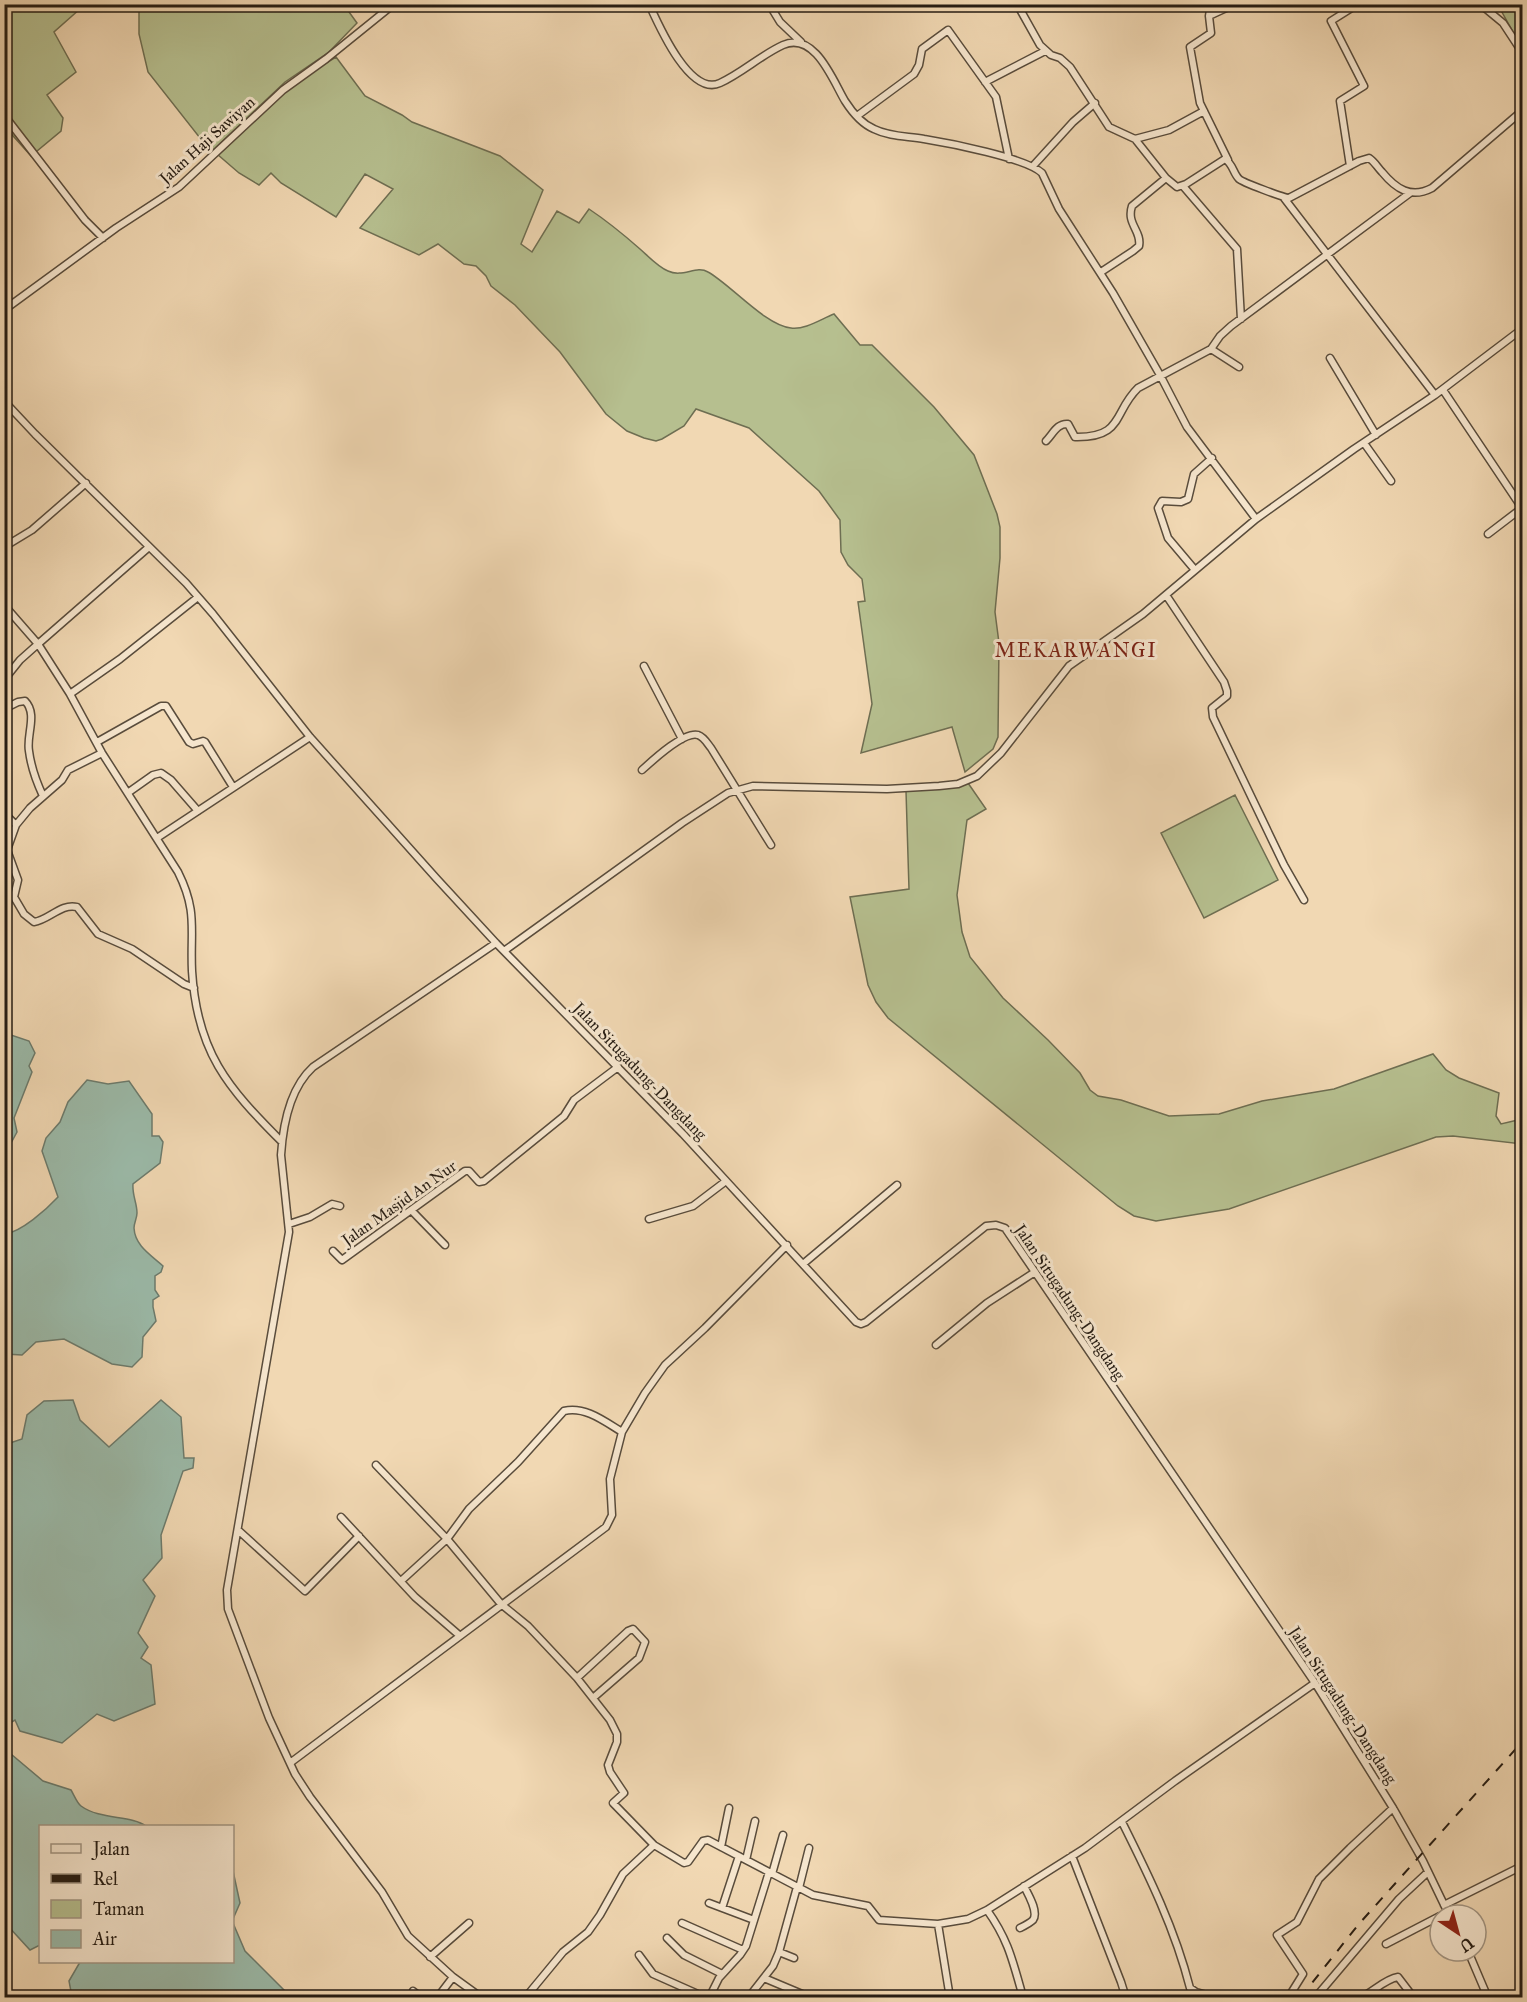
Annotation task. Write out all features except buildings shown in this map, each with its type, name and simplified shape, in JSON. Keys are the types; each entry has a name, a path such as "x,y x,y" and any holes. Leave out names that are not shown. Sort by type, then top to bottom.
{"street":[{"name":"Jalan Haji Sawiyan","path":"4,310 103,238 179,187 282,90 341,48 394,4"},
{"path":"649,4 670,46 694,78 706,85 712,86 725,81 761,57 788,43 804,45"},
{"path":"769,4 780,22 821,58 845,101 857,116 873,129 891,135 945,142 1033,166 1042,173 1059,209 1101,272 1184,422 1256,519"},
{"path":"1017,4 1036,41 1045,51 1064,61 1095,103 1109,127 1136,139 1166,178 1177,187 1184,186 1222,160 1228,160"},
{"path":"1211,4 1209,15 1211,33 1190,47 1200,103 1228,160 1240,180 1284,198 1435,395"},
{"path":"1209,15 1235,4"},
{"path":"1350,166 1340,101 1364,86 1330,21 1358,4"},
{"path":"1480,4 1503,23 1522,52"},
{"path":"857,116 914,74 924,47 948,30 996,97 1009,159"},
{"path":"985,82 1045,51"},
{"path":"1033,166 1073,122 1095,103"},
{"path":"1136,139 1169,130 1204,111"},
{"path":"1284,198 1294,196 1365,158 1370,158 1397,187 1410,193 1424,192 1522,111"},
{"path":"4,115 85,220 103,238"},
{"path":"1101,272 1138,246 1139,237 1131,221 1132,206 1166,178"},
{"path":"1184,186 1237,249 1241,319"},
{"path":"1046,441 1058,426 1064,424 1068,424 1076,437 1108,431 1136,391 1160,375 1211,349 1220,336 1241,319 1410,193"},
{"path":"504,951 717,799 738,790 766,786 887,789 939,786 969,780 984,771 1001,753 1069,666 1136,620 1256,519 1443,390 1522,329"},
{"path":"1211,349 1239,367"},
{"path":"1330,358 1376,435"},
{"path":"1443,390 1522,508 1488,534"},
{"name":"Jalan Situgadung-Dangdang","path":"4,401 198,597 310,736 495,943 683,1134 856,1322 861,1324 866,1322 986,1226 996,1224 1005,1228 1315,1683 1393,1808 1443,1903"},
{"path":"1364,443 1391,481"},
{"path":"1195,570 1168,538 1158,506 1163,501 1180,502 1188,499 1194,474 1212,458"},
{"path":"4,548 32,530 86,483"},
{"path":"4,680 20,660 149,547"},
{"path":"1166,595 1226,687 1227,696 1212,708 1213,717 1284,865 1304,900"},
{"path":"70,694 120,659 198,597"},
{"path":"4,605 38,644 70,694 102,753 178,872 190,900 193,926 194,988 202,1028 216,1066 235,1092 282,1142"},
{"path":"644,666 682,739"},
{"path":"4,709 20,701 25,701 29,706 31,721 29,752 33,772 43,796"},
{"path":"97,742 161,706 166,706 189,742 193,744 205,742 233,787"},
{"path":"642,770 682,739 692,734 703,738 771,845"},
{"path":"157,838 310,736"},
{"path":"102,753 69,769 62,780 24,814 16,825 8,850 18,880 13,895 29,920 37,923 63,908 70,906 77,908 99,934 132,949 184,984 194,988"},
{"path":"129,792 153,775 161,773 171,780 198,811"},
{"path":"4,813 16,825"},
{"path":"482,1998 430,1957 401,1927 382,1892 316,1808 295,1774 269,1718 226,1600 263,1378 285,1263 289,1224 282,1176 282,1142 294,1091 304,1075 332,1053 495,943"},
{"name":"Jalan Masjid An Nur","path":"333,1251 342,1260 465,1171 469,1171 479,1182 484,1181 564,1116 574,1100 618,1067"},
{"path":"649,1219 693,1206 726,1181"},
{"path":"803,1264 897,1185"},
{"path":"289,1224 307,1218 332,1204 340,1206"},
{"path":"412,1211 445,1245"},
{"path":"290,1763 609,1523 612,1504 610,1479 621,1432 645,1393 665,1365 787,1245"},
{"path":"936,1346 992,1299 1035,1272"},
{"path":"401,1581 447,1539 469,1509 518,1462 564,1411 582,1411 621,1432"},
{"path":"376,1465 447,1539 501,1604 528,1626 577,1678 610,1720 617,1742 608,1765 624,1793 613,1803 654,1845 684,1863 688,1862 704,1840 813,1895 868,1906 879,1920 938,1924 968,1918 987,1910 1122,1822 1175,1781 1315,1683"},
{"path":"341,1517 415,1597 459,1635"},
{"path":"238,1530 305,1591 359,1536"},
{"path":"577,1678 628,1631 633,1629 645,1642 639,1658 593,1698"},
{"path":"721,1847 729,1808"},
{"path":"1288,1998 1303,1974 1277,1935 1297,1922 1319,1879 1393,1808"},
{"path":"746,1860 755,1821"},
{"path":"1122,1822 1172,1929 1190,1988 1218,1998"},
{"path":"639,1955 653,1974 708,1998 722,1974 743,1950 783,1835"},
{"path":"525,1998 563,1952 588,1932 623,1874 654,1845"},
{"path":"748,1998 774,1966 809,1848"},
{"path":"722,1908 739,1856"},
{"path":"1072,1856 1122,1982 1126,1998"},
{"path":"1448,1903 1522,1866"},
{"path":"1315,1998 1399,1899 1428,1872"},
{"path":"1020,1928 1032,1922 1035,1917 1024,1886"},
{"path":"710,1903 754,1920"},
{"path":"987,1910 1006,1939 1021,1990"},
{"path":"430,1957 469,1923"},
{"path":"682,1923 743,1950"},
{"path":"1386,1944 1428,1923"},
{"path":"938,1924 950,1998"},
{"path":"668,1938 684,1955 722,1974"},
{"path":"779,1952 794,1958"},
{"path":"1473,1963 1488,1998"},
{"path":"437,1998 453,1977"},
{"path":"1360,1998 1398,1977 1414,1998"},
{"path":"764,1978 802,1994"},
{"path":"413,1991 422,1998"}],"green space":[{"path":"80,4 81,8 54,32 76,72 47,95 63,118 61,131 31,156 5,127 4,5"},
{"path":"139,5 344,5 357,23 329,52 285,82 211,152 148,72 139,34"},
{"path":"1498,5 1522,5 1522,48"},
{"path":"336,57 365,96 412,122 500,156 543,190 521,244 532,252 557,211 579,223 589,209 664,269 674,273 699,270 708,272 760,313 781,326 802,327 834,314 860,345 872,345 934,407 974,455 1000,527 1000,558 995,612 999,643 998,737 993,749 965,772 952,727 861,753 872,704 858,602 865,601 862,579 848,565 841,552 840,520 819,491 749,428 696,409 684,426 656,441 627,431 606,414 560,352 515,305 491,286 486,276 476,266 464,264 438,244 419,255 360,228 393,189 365,174 336,217 281,183 271,173 259,185 239,173 217,154 291,84"},
{"path":"968,783 986,809 967,820 957,895 962,932 970,957 1003,998 1080,1073 1090,1090 1098,1096 1121,1100 1169,1116 1219,1114 1262,1101 1334,1089 1433,1054 1446,1070 1459,1078 1499,1093 1496,1116 1501,1124 1522,1119 1522,1144 1453,1136 1436,1137 1229,1209 1156,1221 1134,1216 1118,1206 888,1018 876,1002 868,985 850,897 909,889 906,791"},
{"path":"1235,795 1278,880 1204,918 1161,833"}],"water":[{"path":"5,1033 29,1041 35,1053 29,1066 32,1072 14,1118 17,1132 5,1161"},
{"path":"87,1080 108,1084 129,1081 152,1114 152,1136 159,1136 163,1142 160,1163 133,1184 137,1213 134,1226 137,1240 144,1250 163,1266 161,1272 155,1276 155,1290 159,1296 153,1300 156,1321 143,1337 142,1357 132,1367 112,1364 64,1339 36,1342 22,1355 5,1354 5,1234 26,1225 58,1197 42,1151 46,1138 60,1122 68,1102"},
{"path":"73,1400 80,1420 109,1447 161,1400 181,1417 184,1458 194,1458 193,1468 183,1471 161,1535 162,1558 143,1580 155,1596 138,1633 148,1647 141,1658 151,1665 155,1704 114,1721 97,1714 62,1743 20,1731 15,1720 5,1726 4,1445 22,1439 27,1415 44,1401"},
{"path":"5,1749 43,1781 71,1790 80,1805 89,1810 144,1825 39,1825 39,1946 30,1950 7,1925 5,1926"},
{"path":"234,1876 240,1903 234,1917"},
{"path":"234,1925 245,1951 291,1997 72,1997 69,1981 79,1963 234,1963"}],"railway":[{"path":"1300,1998 1358,1925 1522,1742"}],"district":[{"name":"MEKARWANGI","path":"1076,650"}]}
